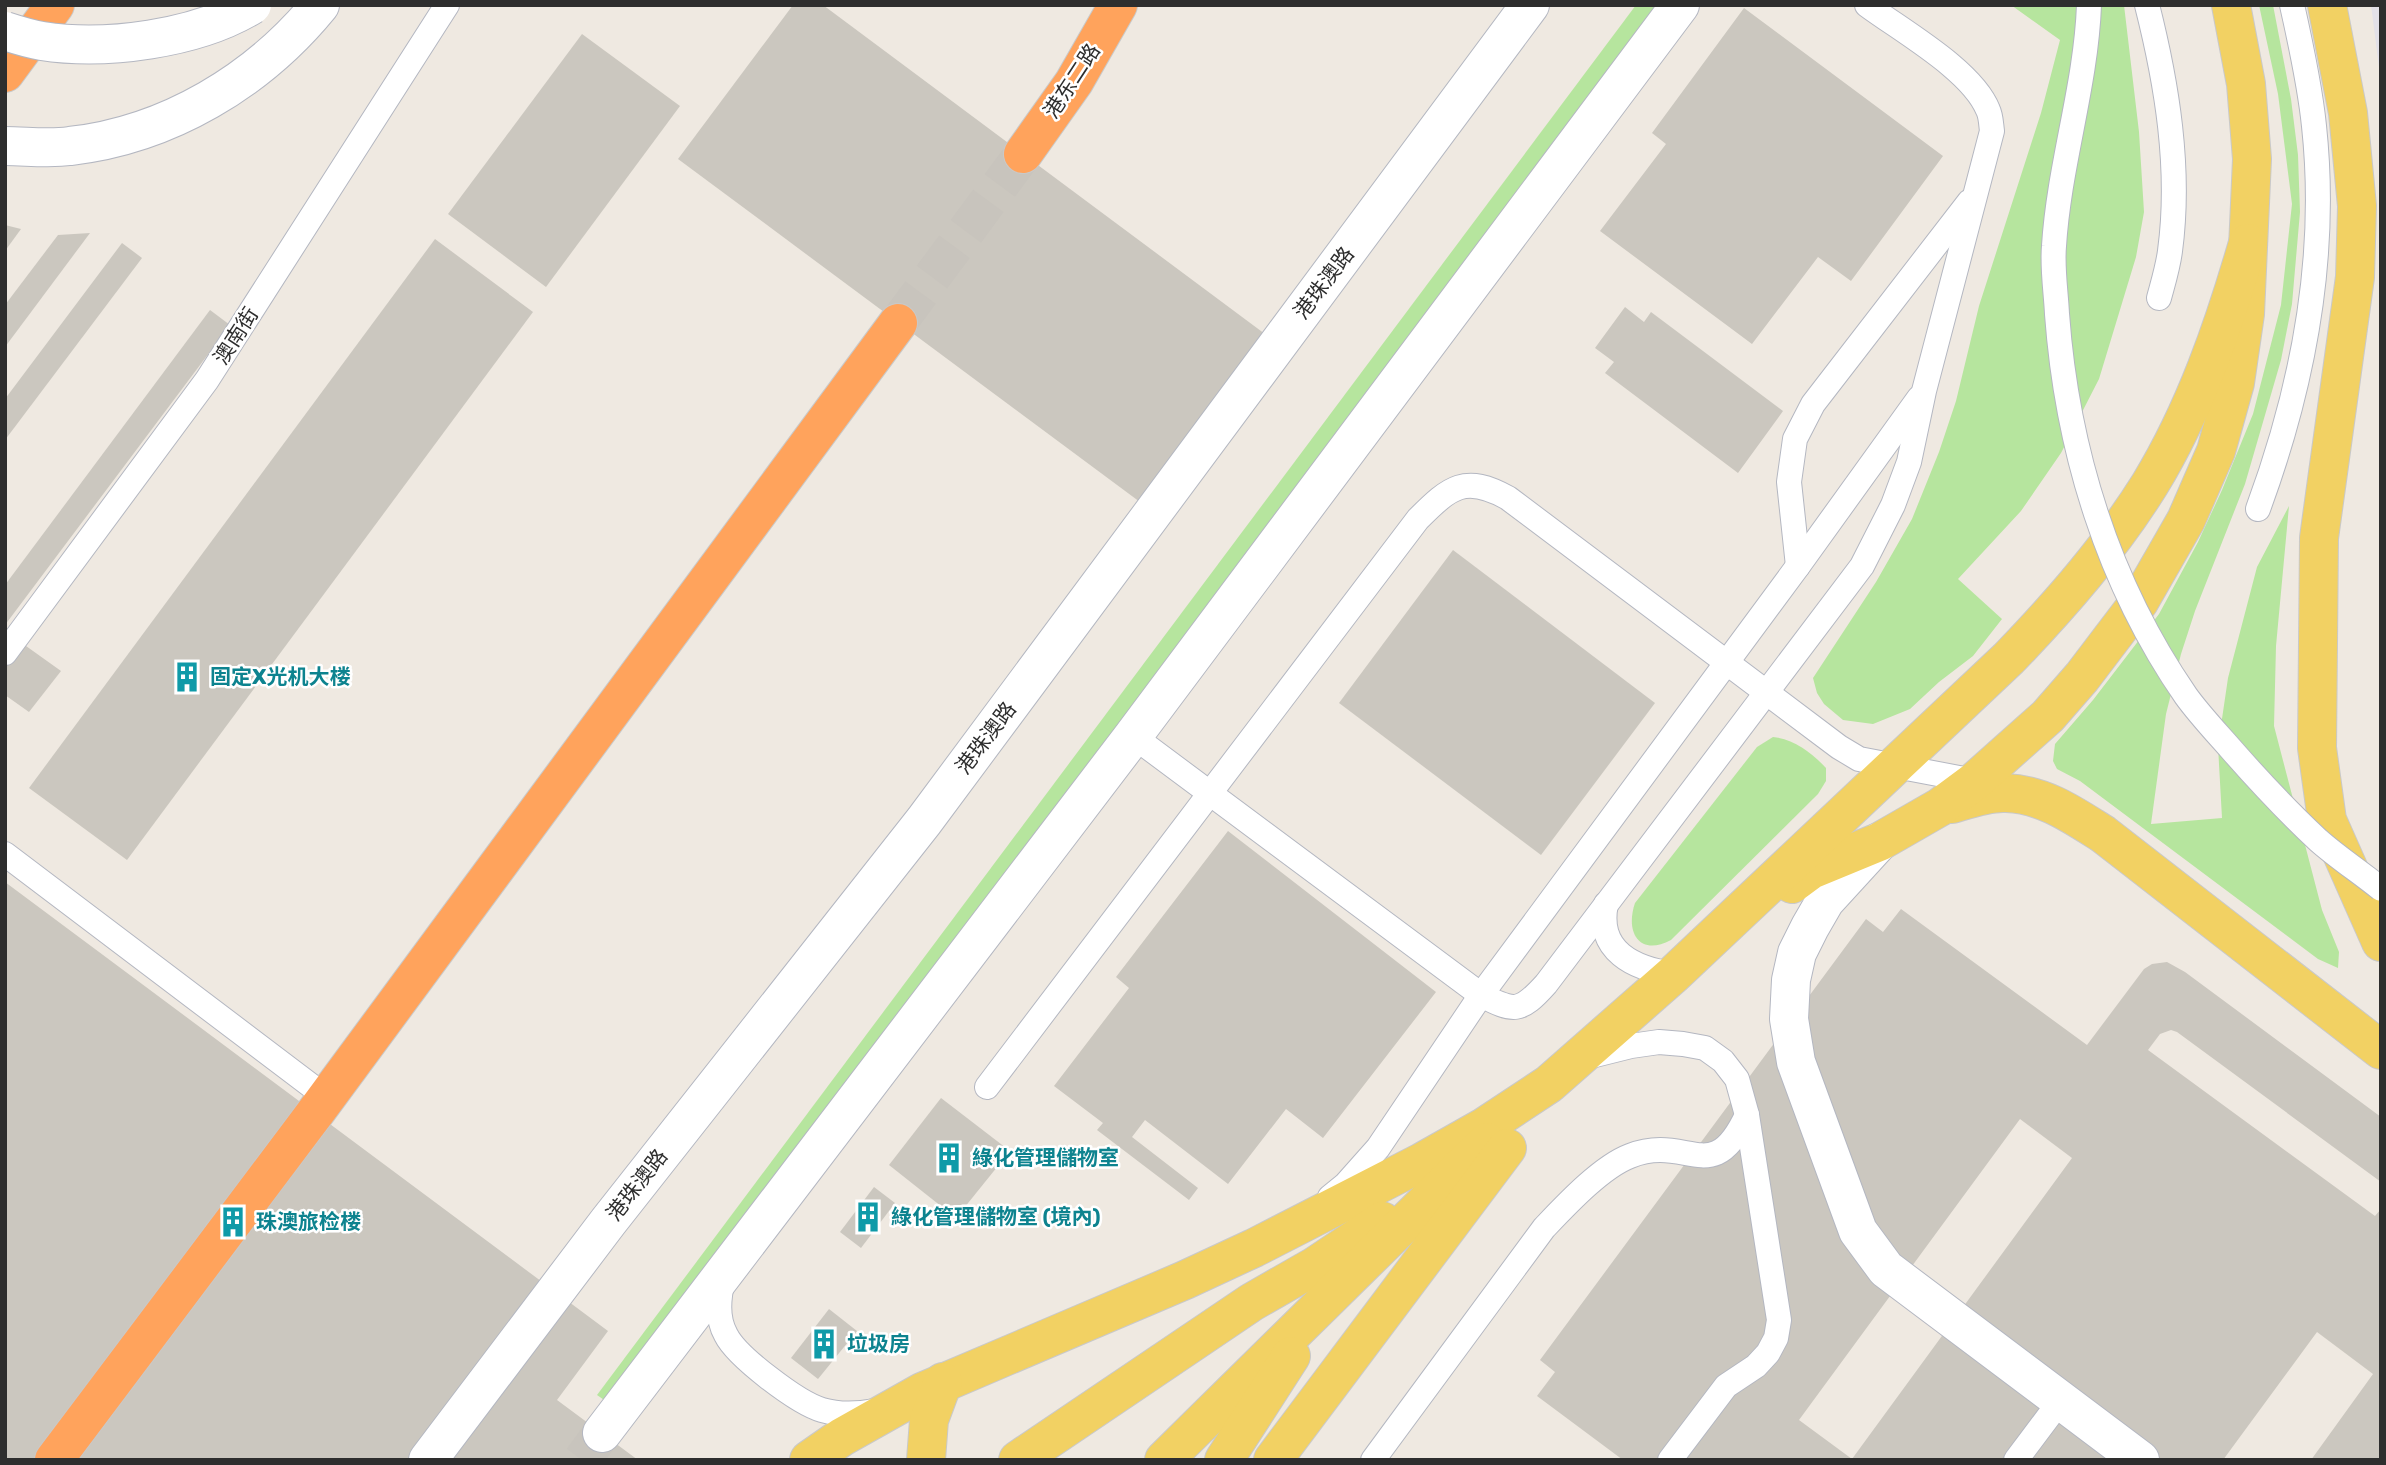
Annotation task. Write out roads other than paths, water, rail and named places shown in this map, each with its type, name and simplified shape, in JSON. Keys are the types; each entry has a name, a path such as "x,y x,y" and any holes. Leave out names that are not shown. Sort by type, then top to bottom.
{"highway":[{"path":"5,73 55,5"},
{"name":"港东二路","path":"1023,154 1074,82 1118,5"},
{"path":"54,1460 898,323"}],"main road":[{"path":"1703,947 1811,870 1879,842 1940,807 2048,716 2082,677 2139,602 2186,520 2216,451 2235,383 2245,314 2252,159 2246,84 2231,5"},
{"path":"2327,5 2348,113 2357,206 2355,277 2319,538 2317,748 2327,820 2381,942"},
{"path":"1164,1460 1456,1172 1561,1072 1703,947 2009,658 2060,605 2107,547 2143,494 2182,424 2228,313 2248,243"},
{"path":"1940,807 1980,796 2006,793 2032,797 2064,809 2103,834 2381,1050"},
{"path":"808,1460 842,1437 943,1382 1254,1248 1422,1162 1484,1127 1561,1072"},
{"path":"1273,1460 1561,1072"},
{"path":"1018,1460 1252,1302 1315,1266 1456,1172"},
{"path":"1224,1460 1330,1296"},
{"path":"926,1460 929,1420 943,1382"}],"street":[{"path":"5,31 53,42 90,45 139,42 191,30 252,5"},
{"path":"5,146 68,146 130,135 191,109 245,78 300,30 320,5"},
{"name":"港珠澳路","path":"428,1460 600,1233 924,821 1530,5"},
{"path":"602,1433 1133,736 1680,5"},
{"path":"1879,842 1825,901 1797,953 1791,980 1789,1019 1796,1062 1858,1231 1886,1269 2140,1460"}],"lane":[{"name":"澳南街","path":"5,653 207,380 447,5"},
{"path":"1133,736 1481,995 1506,1008 1519,1007 1533,999 1862,566 1893,505 1909,462 1924,391 1992,131 1990,112 1979,93 1957,70 1867,5"},
{"path":"2089,5 2076,102 2061,177 2053,248 2061,362 2071,424 2095,515 2118,572 2162,659 2187,698 2264,786 2320,842 2381,888"},
{"path":"2147,5 2167,100 2172,155 2170,251 2159,298"},
{"path":"2258,509 2279,452 2292,403 2315,281 2318,210 2314,127 2292,5"},
{"path":"1798,566 1789,482 1795,439 1813,404 1975,195"},
{"path":"1254,1248 1301,1220 1346,1184 1378,1148 1481,995 1924,391"},
{"path":"987,1087 1418,519 1441,495 1466,485 1489,487 1508,498 1767,694 1859,759 1975,780 2032,797"},
{"path":"5,854 326,1097"},
{"path":"1606,904 1602,920 1605,933 1620,954 1646,969 1674,974"},
{"path":"1561,1072 1630,1046 1659,1042 1705,1048 1723,1061 1737,1079 1747,1115 1779,1320 1776,1338 1768,1353 1756,1366 1726,1386 1670,1460"},
{"path":"1373,1460 1544,1228 1568,1202 1629,1156 1652,1150 1675,1150 1698,1156 1711,1156 1724,1151 1740,1130 1747,1115"},
{"path":"724,1273 719,1314 725,1334 736,1351 801,1401 822,1410 863,1413 895,1407"},
{"path":"2016,1460 2061,1400"}],"tunnel":[{"path":"898,323 1023,154"},
{"path":"582,1460 602,1433"}],"place":[{"name":"固定X光机大楼","path":"187,677"},
{"name":"綠化管理儲物室","path":"949,1158"},
{"name":"綠化管理儲物室 (境內)","path":"868,1217"},
{"name":"珠澳旅检楼","path":"233,1222"},
{"name":"垃圾房","path":"824,1344"}]}
